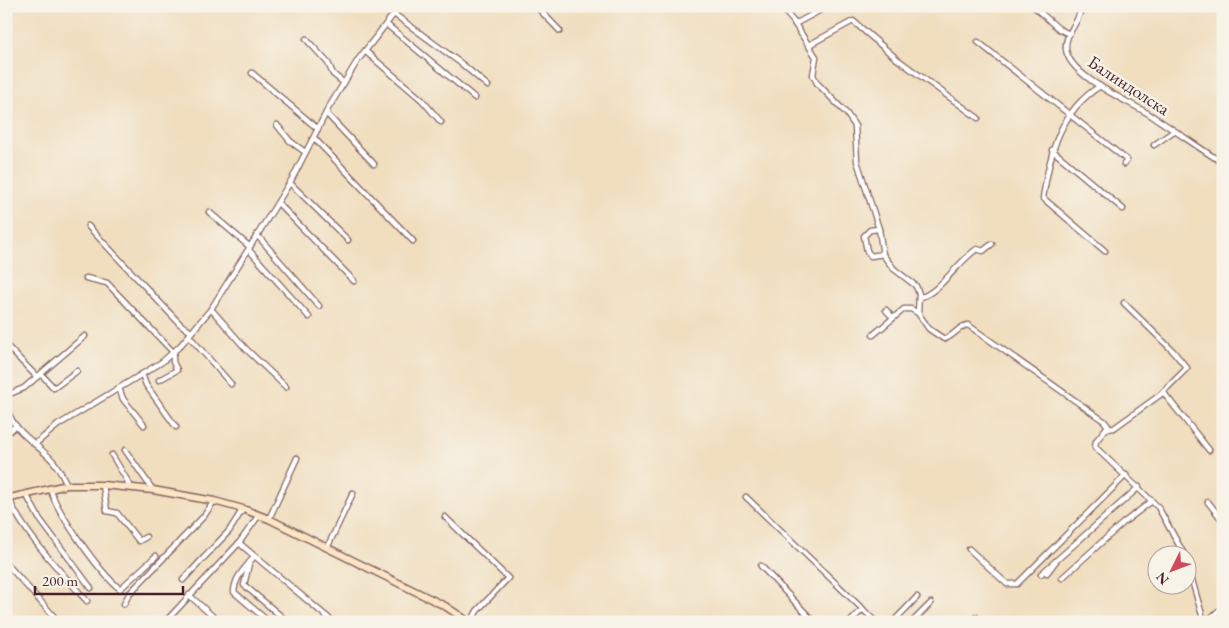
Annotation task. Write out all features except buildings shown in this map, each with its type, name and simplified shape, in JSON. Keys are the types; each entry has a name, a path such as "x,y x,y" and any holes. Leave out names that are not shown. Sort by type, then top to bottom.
{"main road":[{"path":"8,498 67,485 102,485 153,490 214,501 269,519 445,606 470,622"}],"street":[{"path":"35,444 58,425 173,353 211,309 290,183 326,113 344,84 400,6"},
{"path":"536,6 560,32"},
{"path":"795,24 828,6"},
{"path":"1033,6 1059,29 1069,34 1081,12 1081,6"},
{"path":"784,7 817,60 813,75 817,83 847,114 855,126 857,161 879,229 883,254 894,269 916,286 919,296 918,313"},
{"path":"394,14 462,64 488,86"},
{"path":"809,46 852,21 897,59 978,118"},
{"path":"386,24 475,98"},
{"name":"Балиндолска","path":"1069,34 1066,51 1071,60 1100,86 1223,163"},
{"path":"306,39 328,63 333,74 344,84"},
{"path":"978,42 1127,160 1124,164"},
{"path":"366,51 422,100 441,122"},
{"path":"252,73 318,129"},
{"path":"1100,86 1074,107 1060,128 1052,150 1043,198 1105,252"},
{"path":"326,113 374,164"},
{"path":"277,125 290,141 305,152"},
{"path":"1154,145 1174,131"},
{"path":"314,138 413,242"},
{"path":"1052,150 1123,209"},
{"path":"290,183 348,240"},
{"path":"278,203 354,281"},
{"path":"209,212 249,248 309,316"},
{"path":"88,226 190,334 231,384"},
{"path":"879,229 870,230 864,236 867,251 871,256 883,254"},
{"path":"257,235 320,306"},
{"path":"919,296 924,296 937,286 966,256 978,249 983,251 992,244"},
{"path":"1223,272 1220,275 1223,278"},
{"path":"86,278 107,283 173,353 173,362 177,370 160,380"},
{"path":"1124,303 1172,350 1186,368 1163,392 1114,428 1107,429 1096,441 1095,447 1152,501 1166,520 1180,546"},
{"path":"211,309 246,349 286,387"},
{"path":"873,335 904,309 918,313 930,329 941,338 952,336 965,325 971,326 1094,412 1106,424 1107,429"},
{"path":"886,310 893,318"},
{"path":"6,395 20,391 84,336"},
{"path":"6,345 54,388 77,371"},
{"path":"142,374 146,385 176,427"},
{"path":"119,388 123,399 144,425"},
{"path":"1163,392 1209,450"},
{"path":"6,403 7,412 16,426 53,462 67,485"},
{"path":"6,434 16,426"},
{"path":"125,450 153,490"},
{"path":"112,455 131,487"},
{"path":"269,519 297,458"},
{"path":"968,550 1007,584 1017,584 1126,475"},
{"path":"102,485 107,510 117,513 139,541 146,537"},
{"path":"50,488 56,503 73,530 118,588 122,589 156,556"},
{"path":"1044,573 1139,488"},
{"path":"327,548 353,493"},
{"path":"26,494 39,518 91,588"},
{"path":"746,497 876,622"},
{"path":"8,498 12,508 43,550 87,601"},
{"path":"124,604 129,594 204,516 214,501"},
{"path":"1062,578 1123,523 1152,501"},
{"path":"1208,502 1223,521"},
{"path":"184,580 229,531 243,509"},
{"path":"167,620 239,543 259,515"},
{"path":"445,517 508,578 477,611 470,622"},
{"path":"239,543 332,621"},
{"path":"254,556 244,585 282,617"},
{"path":"6,563 59,622"},
{"path":"250,564 238,574 234,584 234,592 269,622"},
{"path":"761,566 814,622"},
{"path":"1196,591 1205,622 1223,607"},
{"path":"189,595 219,622"},
{"path":"893,622 917,597"},
{"path":"912,622 931,603"},
{"path":"850,622 864,609"},
{"path":"976,617 981,622"}],"railway":[{"path":"1215,622 1223,614"}]}
